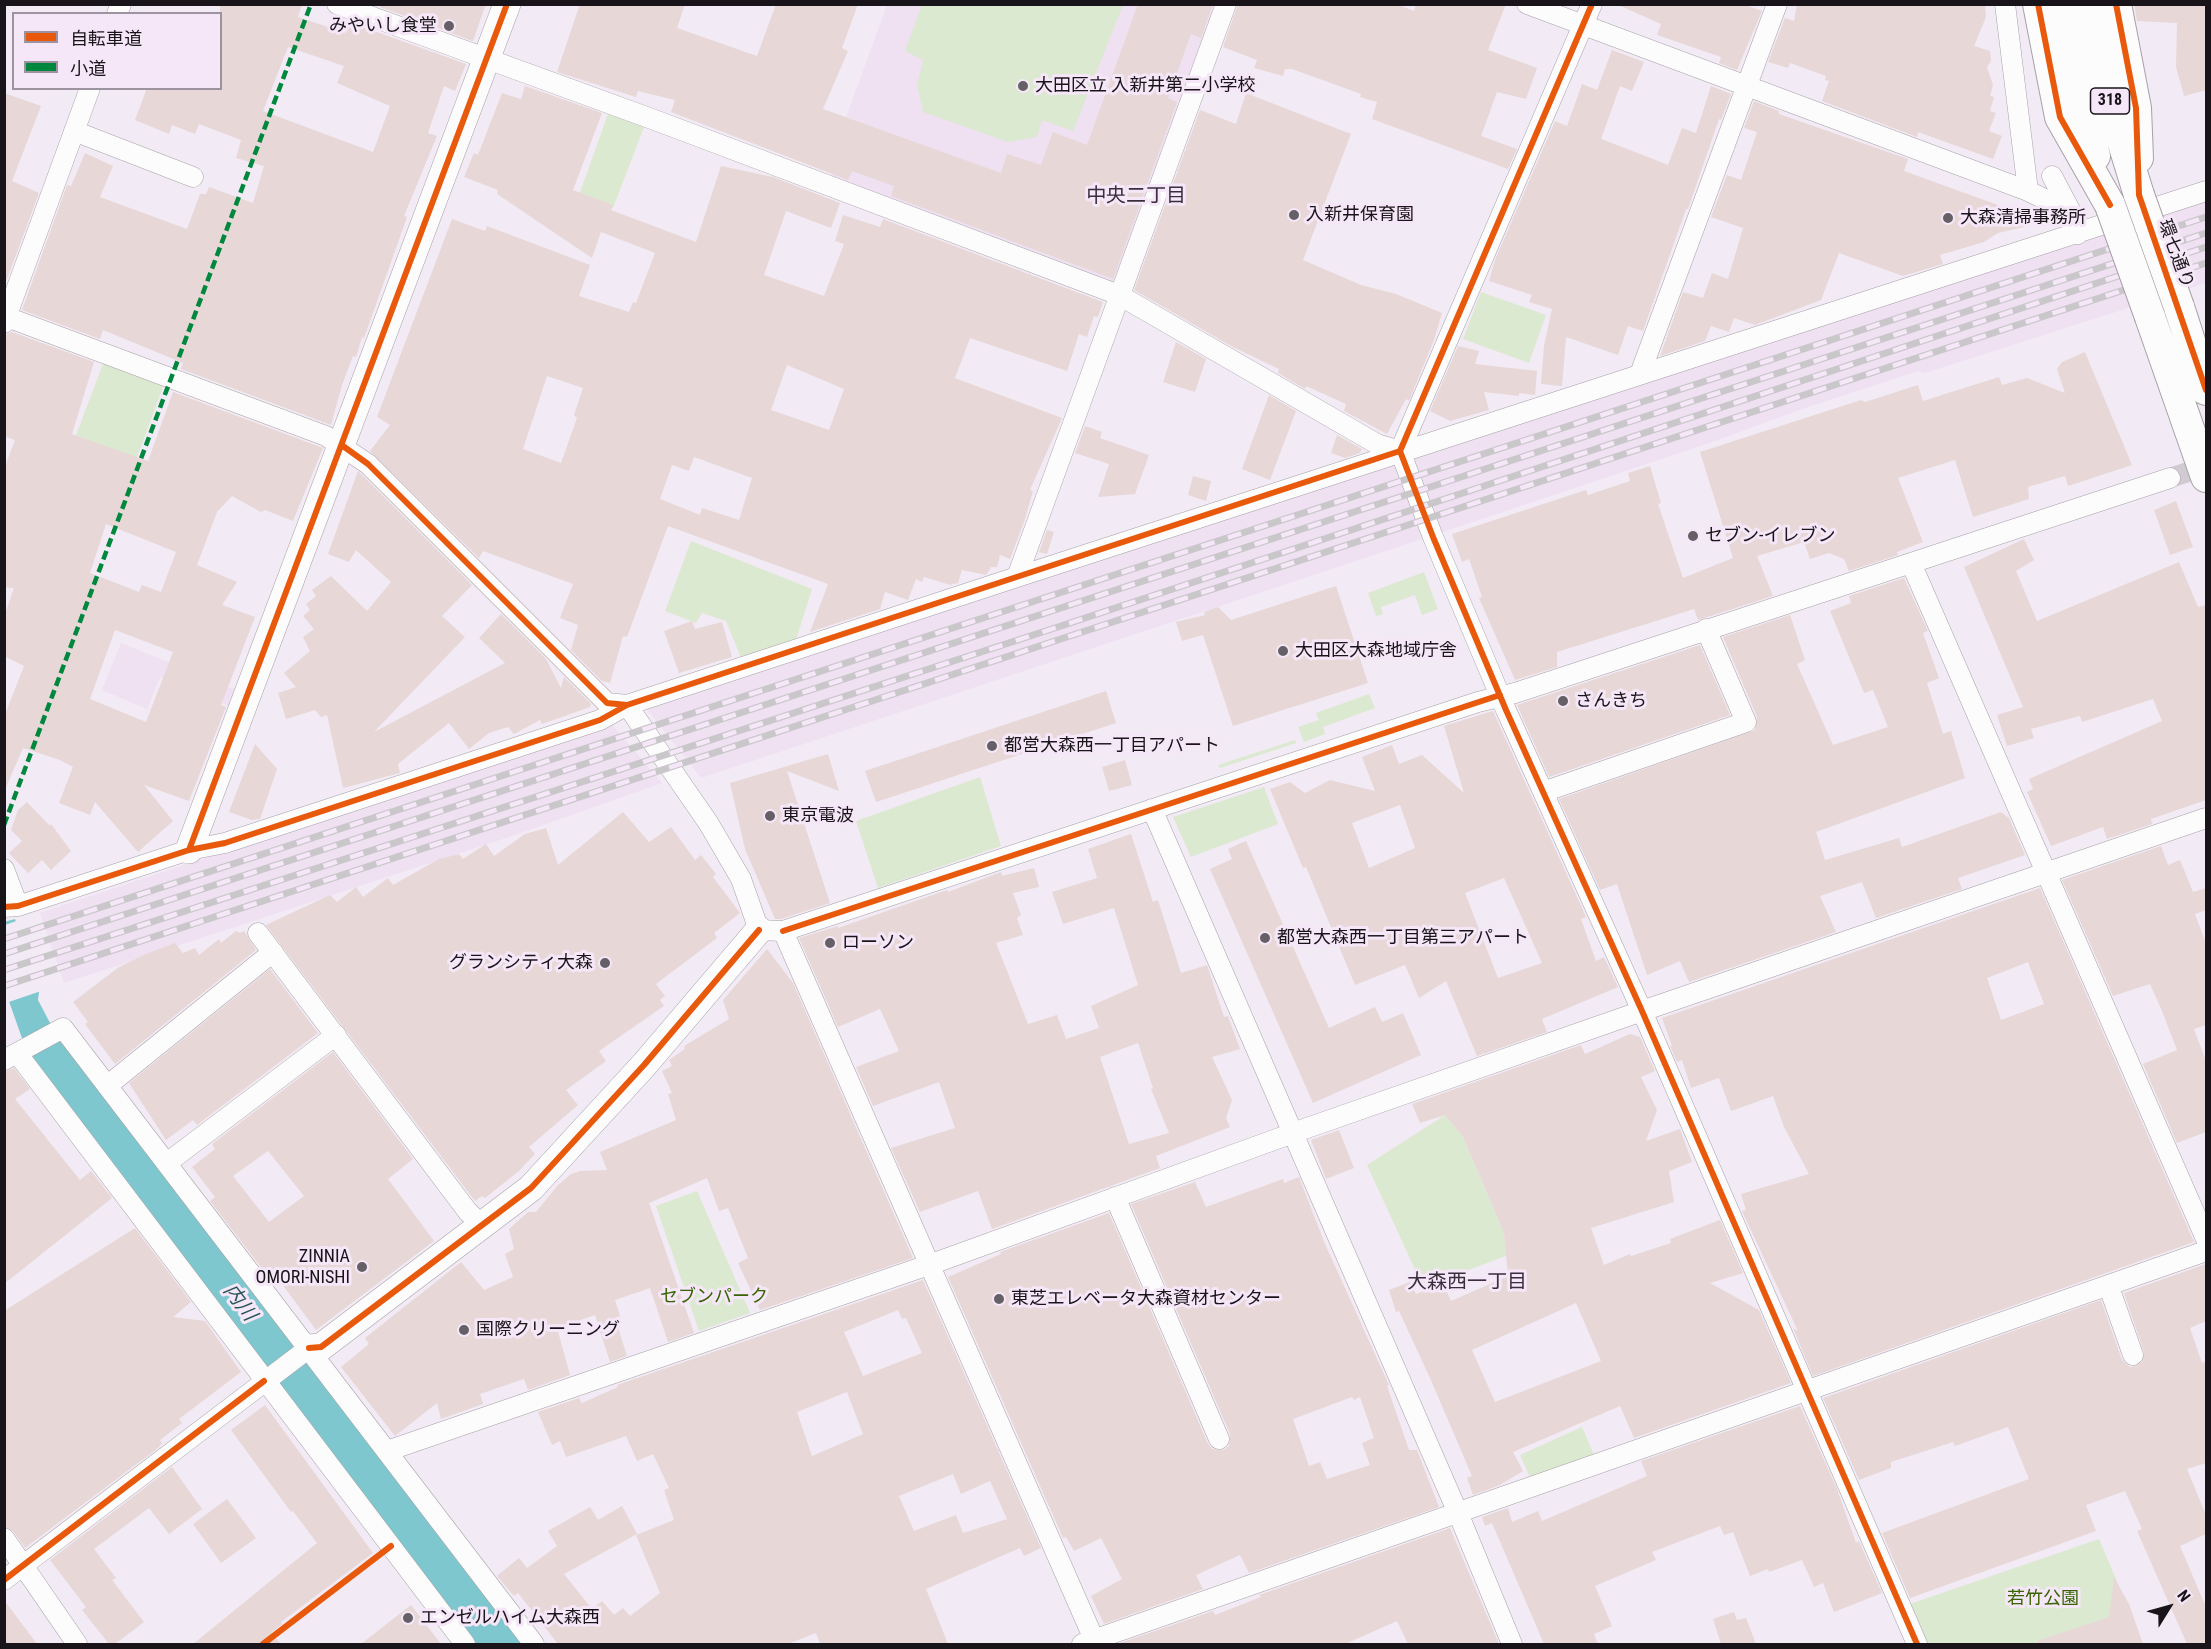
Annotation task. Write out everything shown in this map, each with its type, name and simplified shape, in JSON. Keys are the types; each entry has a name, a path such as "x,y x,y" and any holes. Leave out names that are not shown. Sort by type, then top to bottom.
{"main road":[{"path":"2038,4 2061,117 2110,205"},
{"name":"318","path":"2063,4 2081,101 2110,205 2206,477"},
{"name":"環七通り","path":"2090,4 2109,98 2139,195 2206,390"},
{"path":"2116,4 2136,108 2139,195"}],"street":[{"path":"337,4 1119,294 1377,444 1400,451"},
{"path":"189,850 209,791 343,446 507,4"},
{"path":"1017,577 1226,4"},
{"path":"1527,4 2028,191 2071,212"},
{"path":"1592,4 1400,451 1432,537 1500,694 1642,1011 1917,1644"},
{"path":"1640,374 1777,4"},
{"path":"2006,4 2028,191"},
{"path":"89,90 5,319 326,436 343,446 368,464 607,703 627,705 709,824 771,930 931,1264 1091,1643 2206,1251"},
{"path":"74,131 194,177"},
{"path":"2052,176 2071,212 2078,234"},
{"path":"4,869 11,906 189,850 225,843 600,720 627,705 1400,451 2206,191"},
{"path":"4,1580 307,1349 321,1347 531,1188 771,930 1152,809 1500,694 1515,693 1706,628 2170,478"},
{"path":"1911,563 2206,1239"},
{"path":"1543,792 1746,722 1706,628"},
{"path":"1152,809 1458,1513 1512,1644"},
{"path":"387,1451 931,1264 1642,1011 2206,818"},
{"path":"258,933 468,1212 483,1226"},
{"path":"107,1086 273,952"},
{"path":"465,1644 267,1379 16,1054 63,1028 534,1644"},
{"path":"166,1163 336,1035"},
{"path":"1115,1197 1219,1439"},
{"path":"2109,1287 2133,1355"},
{"path":"4,1538 78,1644"}],"shaded area":[{"name":"大田区立 入新井第二小学校","path":"887,5 1217,5 1118,279 1111,283 834,179 828,167"},
{"path":"2206,197 2206,283 1925,373 1918,371 1802,409 1718,440 701,778 647,709"},
{"path":"121,643 236,690 230,706 160,677 147,709 102,690"},
{"path":"611,723 662,783 512,836 64,983 40,913"}],"green space":[{"path":"922,4 1123,5 1073,131 1042,120 1037,137 1008,142 923,112 917,85 923,60 905,51"},
{"path":"608,114 644,127 613,208 579,195"},
{"path":"1481,292 1546,315 1529,363 1463,339"},
{"path":"104,361 164,384 135,463 76,435"},
{"path":"691,541 812,589 795,643 742,660 726,621 702,613 696,623 665,611"},
{"path":"1424,572 1438,609 1422,615 1415,595 1381,607 1383,614 1376,616 1368,593"},
{"path":"1369,694 1375,708 1323,727 1325,734 1304,742 1298,727 1319,720 1316,713"},
{"path":"1295,740 1296,743 1220,768 1218,765"},
{"path":"980,777 1001,846 878,888 856,821"},
{"path":"1264,787 1278,824 1191,857 1173,817"},
{"path":"1445,1115 1463,1137 1504,1233 1506,1256 1423,1287 1367,1165"},
{"name":"セブンパーク","path":"697,1191 750,1313 699,1331 656,1206"},
{"path":"1582,1427 1594,1455 1530,1477 1520,1455"},
{"name":"若竹公園","path":"2099,1539 2129,1610 2032,1644 1927,1644 1910,1604"}],"water":[{"name":"内川","path":"15,919 39,992 38,1000 59,1040 82,1065 523,1644 474,1644 50,1087 23,1041 5,990 4,922"}],"pier":[{"path":"19,920 41,991 6,1003 5,925"}],"building":[{"path":"220,4 302,4 298,17 346,33 349,22 466,64 455,91 444,86 428,133 437,136 404,216 407,217 364,338 362,337 356,357 353,356 342,385 331,425 181,369 183,363 103,330 100,339 22,310 67,185 71,186 85,153 113,166 100,197 187,229 200,194 206,194 209,187 253,203 264,166 236,158 241,140 199,124 195,134 172,125 169,134 135,120 146,90 222,90 222,12 220,12","holes":["288,47 344,66 337,83 390,106 373,152 263,111"]},
{"path":"380,4 486,4 473,41 380,7"},
{"path":"580,4 685,4 677,28 757,56 776,4 858,4 842,48 848,51 823,109 1001,173 1007,154 1041,165 1053,132 1087,145 1138,4 1213,4 1201,38 1191,34 1168,98 1177,102 1113,279 891,196 894,186 852,171 848,180 671,112 675,100 638,91 636,97 557,72"},
{"path":"1238,4 1396,4 1414,11 1416,4 1506,4 1488,50 1537,68 1526,99 1497,92 1481,136 1517,149 1508,169 1372,119 1377,102 1360,97 1361,94 1292,69 1285,69 1283,76 1254,68 1257,60 1223,47"},
{"path":"1616,4 1743,4 1762,11 1737,70 1719,63 1721,57 1657,35 1661,24"},
{"path":"1797,4 1985,4 1986,17 1974,46 1990,51 1991,61 1987,67 1993,85 1990,96 1994,97 1990,111 1996,113 1989,131 2002,136 1993,159 1918,132 1917,137 1822,101 1829,81 1825,80 1826,76 1790,63 1788,68 1768,62 1785,18 1794,21"},
{"path":"2134,4 2206,4 2206,90 2184,96 2176,67 2177,23 2137,21"},
{"path":"1612,50 1644,62 1632,91 1620,86 1601,139 1668,165 1682,128 1696,133 1711,86 1731,94 1721,120 1719,119 1643,331 1628,326 1618,355 1566,337 1562,386 1541,384 1544,346 1552,309 1529,302 1532,295 1489,281 1495,260 1555,121 1567,126 1582,84 1597,90"},
{"path":"525,86 602,113 573,190 613,205 611,210 696,242 721,166 773,177 840,203 831,228 786,211 764,275 824,296 844,244 835,241 843,215 880,227 883,219 1103,302 1098,317 1094,316 1087,337 1079,334 1067,371 970,338 955,378 1062,418 1030,490 1033,491 1010,559 1000,555 997,567 991,567 986,575 962,570 958,583 950,585 924,577 922,582 916,579 908,600 885,592 880,609 810,632 828,584 668,526 627,637 623,636 610,683 602,681 571,650 578,625 560,618 573,584 483,551 479,558 370,451 390,425 377,417 452,219 485,231 487,226 590,265 579,296 629,312 633,302 636,303 655,253 601,232 592,258 497,194 498,190 464,177 474,153 478,155 502,93 521,99","holes":["787,365 844,389 829,430 771,410","547,376 583,388 574,415 577,418 561,463 523,449","694,457 752,478 739,520 702,508 700,515 660,499 672,465 689,471"]},
{"path":"4,93 41,106 12,181 39,193 4,287"},
{"path":"1246,93 1351,134 1303,260 1361,285 1396,294 1442,313 1434,340 1409,401 1406,399 1387,434 1344,411 1346,404 1306,386 1305,389 1278,373 1279,369 1233,347 1134,290 1200,110 1236,124"},
{"path":"1754,101 1779,111 1779,114 1908,159 1904,171 2045,222 1998,233 1984,242 1940,255 1943,264 1903,276 1839,253 1821,300 1755,325 1734,318 1729,332 1711,326 1705,341 1660,356 1683,292 1703,298 1712,273 1728,279 1743,228 1711,217 1727,175 1741,180 1757,132 1744,128"},
{"path":"12,332 94,362 72,434 148,461 173,392 323,448 293,521 265,510 261,512 232,496 217,512 197,565 237,582 222,605 255,617 221,705 226,707 189,801 144,785 173,821 138,852 95,802 90,815 59,803 73,767 60,760 23,748 4,792 4,717 24,666 4,656 4,617 14,588 4,587 4,469 15,440 4,436 4,335","holes":["106,524 176,552 161,592 142,585 139,592 90,573","115,630 173,652 146,722 90,699"]},
{"path":"1176,342 1206,359 1195,392 1163,382"},
{"path":"1458,346 1479,351 1475,364 1537,371 1535,395 1519,393 1519,396 1484,392 1489,410 1450,421 1430,411"},
{"path":"2085,352 2132,465 2068,486 2065,476 2028,487 2029,499 1973,517 1955,460 1898,478 1923,542 1897,552 1898,555 1849,571 1844,559 1829,553 1810,559 1804,542 1757,556 1773,596 1698,620 1694,609 1557,652 1557,667 1515,680 1479,598 1482,597 1469,559 1462,562 1452,534 1586,490 1588,495 1630,481 1628,473 1650,466 1661,503 1658,504 1683,578 1733,558 1700,452 1861,400 1865,402 1918,385 1923,401 1999,377 2002,385 2027,378 2065,393 2057,369 2062,362"},
{"path":"1269,395 1296,411 1270,480 1242,469"},
{"path":"1085,426 1102,432 1100,438 1149,455 1135,494 1098,497 1109,464 1075,453"},
{"path":"1337,435 1362,449 1360,453 1345,458 1331,453"},
{"path":"358,471 472,585 442,616 465,637 374,732 505,663 479,638 501,614 546,659 561,688 564,677 591,704 590,707 542,724 540,720 514,734 508,727 489,733 469,749 449,723 398,764 400,773 343,788 327,715 321,717 315,710 286,719 278,693 296,687 284,673 310,651 303,637 314,629 303,616 310,610 306,604 316,596 312,590 331,576 367,611 391,582 356,550 349,562 328,554"},
{"path":"1193,476 1211,481 1206,501 1188,495"},
{"path":"2176,501 2193,547 2170,555 2154,510"},
{"path":"1047,530 1054,532 1047,554 1039,552"},
{"path":"2024,539 2034,560 2016,571 2037,621 2179,562 2198,607 2206,605 2206,800 2151,819 2152,824 2107,839 2103,827 2051,846 2027,792 2033,789 2029,779 2162,721 2153,699 2082,722 2080,716 2031,729 2034,738 2007,746 1997,715 2023,707 1964,567"},
{"path":"1904,578 1928,631 1923,633 1939,678 1927,683 1943,734 1951,731 1965,778 1816,832 1825,860 1899,838 1902,847 2001,812 2009,818 2025,855 1958,878 1962,889 1876,918 1862,882 1820,896 1836,932 1689,982 1680,961 1647,975 1617,884 1600,890 1559,799 1755,730 1757,717 1723,637 1790,615 1805,660 1797,664 1833,745 1888,727 1873,690 1864,693 1830,611 1851,603 1849,596"},
{"name":"大田区大森地域庁舎","path":"1336,586 1368,683 1233,726 1203,635 1182,641 1176,622 1205,615 1204,612 1218,607 1231,620"},
{"path":"692,621 695,629 722,622 732,657 679,673 664,631"},
{"path":"1700,645 1730,715 1549,777 1517,705"},
{"name":"都営大森西一丁目アパート","path":"1106,691 1116,723 876,802 865,771"},
{"path":"1493,711 1586,917 1581,919 1596,961 1604,957 1618,987 1542,1019 1547,1032 1477,1056 1446,981 1419,998 1405,965 1355,985 1306,867 1303,868 1270,789 1290,782 1305,793 1330,780 1375,791 1362,757 1392,745 1399,764 1422,755 1464,793 1444,726","holes":["1400,805 1415,848 1369,868 1352,823","1504,878 1542,963 1498,978 1465,893"]},
{"path":"255,744 277,769 260,819 252,820 229,812"},
{"name":"東京電波","path":"828,754 839,791 787,771 830,903 775,919 745,849 730,783"},
{"path":"1125,760 1132,785 1109,791 1102,767"},
{"path":"27,802 50,826 51,824 71,851 51,870 42,860 28,873 9,853 22,841 11,830 18,810"},
{"path":"623,812 649,842 671,827 695,860 701,855 716,874 713,877 740,913 714,933 717,938 656,984 665,996 660,1000 664,1006 599,1051 606,1061 566,1090 578,1105 529,1147 535,1154 519,1171 485,1198 482,1196 475,1201 266,925 330,895 337,902 356,887 363,897 388,878 393,885 439,859 459,854 463,859 486,844 494,856 525,834 546,828 558,865"},
{"path":"1131,834 1153,902 1158,900 1181,973 1207,965 1224,1017 1228,1016 1240,1049 1212,1057 1232,1100 1226,1118 1230,1127 1156,1156 1160,1168 992,1229 978,1191 920,1212 891,1148 955,1128 939,1082 873,1106 856,1067 899,1051 880,1009 838,1027 799,938 838,926 838,928 1001,872 1002,876 1034,868 1039,887 1013,893 1021,915 1017,918 1023,935 996,943 1028,1024 1057,1015 1066,1039 1099,1028 1091,1006 1138,985 1114,908 1063,924 1052,892 1097,878 1088,849","holes":["1138,1043 1153,1088 1151,1089 1169,1133 1129,1144 1100,1057"]},
{"name":"都営大森西一丁目第三アパート","path":"1246,841 1329,1028 1375,1007 1382,1022 1403,1013 1421,1055 1313,1103 1210,869 1232,859 1228,849"},
{"path":"2161,846 2168,865 2180,860 2193,892 2206,888 2206,910 2195,914 2206,944 2206,1025 2194,1029 2206,1061 2206,1132 2177,1143 2143,1064 2177,1050 2162,1011 2150,984 2113,996 2062,880"},
{"path":"2040,888 2194,1242 1813,1376 1793,1328 1798,1331 1742,1211 1746,1210 1741,1194 1809,1174 1784,1127 1773,1096 1731,1111 1719,1078 1691,1088 1682,1060 1677,1062 1670,1046 1672,1046 1662,1018","holes":["2028,962 2044,1004 2001,1020 1987,978"]},
{"path":"236,931 240,933 244,931 256,950 115,1064 85,1024 88,1022 73,1002 119,967 144,955 175,943 183,953 195,948 199,955 219,939 221,943"},
{"path":"767,949 793,983 913,1258 760,1310 738,1263 748,1258 728,1208 719,1211 707,1178 649,1203 694,1333 668,1342 650,1288 615,1300 620,1316 615,1318 627,1356 610,1362 595,1315 557,1328 570,1375 528,1390 524,1379 480,1394 483,1404 441,1419 437,1403 395,1436 341,1367 369,1344 365,1338 461,1262 484,1290 513,1277 505,1254 514,1249 509,1229 528,1212 536,1212 558,1185 571,1174 580,1171 607,1170 600,1152 676,1120 668,1094 672,1093 662,1071 672,1066 669,1060 685,1049 684,1046 729,1019 723,1000"},
{"path":"270,969 318,1033 197,1125 193,1120 166,1140 129,1083"},
{"path":"1630,1034 1640,1037 1655,1071 1641,1077 1657,1110 1646,1141 1680,1129 1692,1162 1669,1171 1674,1202 1591,1228 1604,1265 1630,1254 1631,1256 1671,1243 1670,1239 1720,1220 1743,1273 1710,1283 1759,1310 1791,1383 1634,1438 1620,1406 1513,1452 1523,1471 1500,1485 1473,1495 1467,1478 1472,1476 1399,1311 1396,1312 1389,1290 1410,1282 1416,1294 1443,1283 1451,1301 1508,1276 1504,1233 1463,1137 1445,1115 1420,1123 1412,1104 1581,1045 1585,1054","holes":["1576,1303 1601,1361 1495,1402 1472,1350"]},
{"path":"333,1052 413,1159 388,1179 434,1241 316,1330 276,1276 271,1280 210,1201 215,1197 192,1167 215,1149 212,1144","holes":["268,1151 304,1196 269,1222 233,1176"]},
{"path":"14,1068 30,1089 15,1099 80,1180 91,1171 112,1198 4,1284 4,1072"},
{"path":"1339,1130 1354,1168 1326,1179 1311,1140"},
{"path":"1299,1177 1325,1244 1389,1385 1387,1386 1409,1450 1417,1450 1439,1507 1249,1573 1240,1555 1196,1575 1203,1589 1104,1624 1091,1596 1122,1579 1101,1538 1074,1551 1066,1537 1063,1538 948,1277 1001,1254 1000,1252 1109,1213 1208,1444 1212,1449 1223,1450 1229,1446 1230,1434 1131,1204 1195,1182 1206,1207 1283,1179 1284,1183","holes":["1352,1397 1354,1400 1360,1397 1374,1438 1362,1443 1370,1465 1327,1479 1320,1462 1309,1466 1293,1419"]},
{"path":"135,1228 191,1302 173,1317 205,1321 241,1372 179,1419 182,1423 160,1440 162,1443 158,1448 25,1548 13,1531 4,1526 4,1311"},
{"path":"2206,1264 2206,1321 2190,1328 2202,1363 2206,1361 2206,1463 2187,1469 2206,1515 2206,1534 2180,1546 2206,1607 2206,1644 2187,1644 2137,1531 2142,1529 2125,1491 2086,1505 2096,1531 1910,1598 1882,1533 2029,1479 2008,1427 1955,1446 1953,1442 1891,1462 1891,1468 1859,1480 1823,1398 2101,1300 2122,1360 2130,1367 2136,1366 2142,1362 2144,1352 2124,1293"},
{"path":"923,1280 1041,1548 1024,1556 1020,1548 926,1589 948,1644 820,1644 816,1633 788,1644 558,1644 518,1593 514,1596 497,1576 519,1558 527,1568 557,1546 548,1531 590,1507 598,1520 622,1506 637,1534 564,1574 592,1609 602,1601 614,1615 623,1608 630,1616 660,1593 636,1535 674,1520 664,1490 669,1488 653,1454 637,1461 626,1436 566,1457 560,1441 552,1445 538,1412 579,1398 582,1403 618,1387 617,1385","holes":["898,1310 902,1319 906,1318 922,1353 863,1376 844,1332","847,1392 863,1434 812,1456 797,1412","953,1474 961,1494 990,1481 1007,1519 963,1533 956,1515 914,1531 899,1496"]},
{"path":"265,1405 373,1553 281,1622 282,1624 271,1633 281,1644 193,1644 317,1543 293,1511 291,1512 231,1430"},
{"path":"1800,1406 1837,1489 1856,1543 1859,1541 1882,1593 1834,1612 1823,1583 1814,1587 1802,1560 1750,1576 1733,1532 1724,1535 1720,1526 1652,1552 1656,1560 1595,1586 1612,1626 1594,1634 1598,1644 1544,1644 1492,1523 1485,1526 1482,1517 1508,1508 1512,1522 1538,1511 1542,1521 1647,1476 1641,1461"},
{"path":"172,1467 202,1509 169,1534 149,1508 94,1549 116,1578 112,1580 144,1622 115,1644 109,1644 82,1610 86,1607 50,1560"},
{"path":"227,1499 256,1538 221,1563 193,1524"},
{"path":"1450,1528 1499,1644 1408,1644 1397,1621 1345,1644 1117,1644 1213,1611 1215,1615 1261,1597 1259,1595"},
{"path":"2114,1577 2129,1604 2143,1644 2037,1644 2037,1641 2109,1617"},
{"path":"4,1600 37,1644 4,1644"},
{"name":"エンゼルハイム大森西","path":"411,1605 441,1644 361,1644"},
{"path":"1734,1612 1737,1620 1746,1618 1756,1644 1721,1644 1713,1619"}],"tunnel":[{"path":"2170,478 2206,466"}],"railway":[{"path":"4,939 2206,217"},
{"path":"4,954 2206,233"},
{"path":"4,970 1064,625 2206,247"},
{"path":"4,986 2206,263"}],"marked path":[{"path":"4,825 311,4"}],"cycle path":[{"path":"189,850 507,4"},
{"path":"1592,4 1400,451 1433,537 1506,710 1642,1011 1917,1644"},
{"path":"2038,4 2060,117 2110,205"},
{"path":"2116,4 2136,108 2139,195 2206,390"},
{"path":"343,446 368,464 607,703 627,705"},
{"path":"4,907 18,906 189,850 225,843 600,720 627,705 1400,451"},
{"path":"783,931 1500,695"},
{"path":"309,1348 321,1347 531,1188 644,1065 759,930"},
{"path":"4,1580 264,1381"},
{"path":"263,1644 391,1546"}],"place":[{"name":"みやいし食堂","path":"449,26"},
{"name":"大田区立 入新井第二小学校","path":"1023,86"},
{"name":"入新井保育園","path":"1294,215"},
{"name":"大森清掃事務所","path":"1948,218"},
{"name":"セブン-イレブン","path":"1693,536"},
{"name":"大田区大森地域庁舎","path":"1283,651"},
{"name":"さんきち","path":"1563,701"},
{"name":"都営大森西一丁目アパート","path":"992,746"},
{"name":"東京電波","path":"770,816"},
{"name":"都営大森西一丁目第三アパート","path":"1265,938"},
{"name":"ローソン","path":"830,943"},
{"name":"グランシティ大森","path":"605,963"},
{"name":"ZINNIA OMORI-NISHI","path":"362,1267"},
{"name":"東芝エレベータ大森資材センター","path":"999,1299"},
{"name":"国際クリーニング","path":"464,1330"},
{"name":"エンゼルハイム大森西","path":"408,1618"}],"district":[{"name":"中央二丁目","path":"1136,197"},
{"name":"大森西一丁目","path":"1467,1283"}]}
